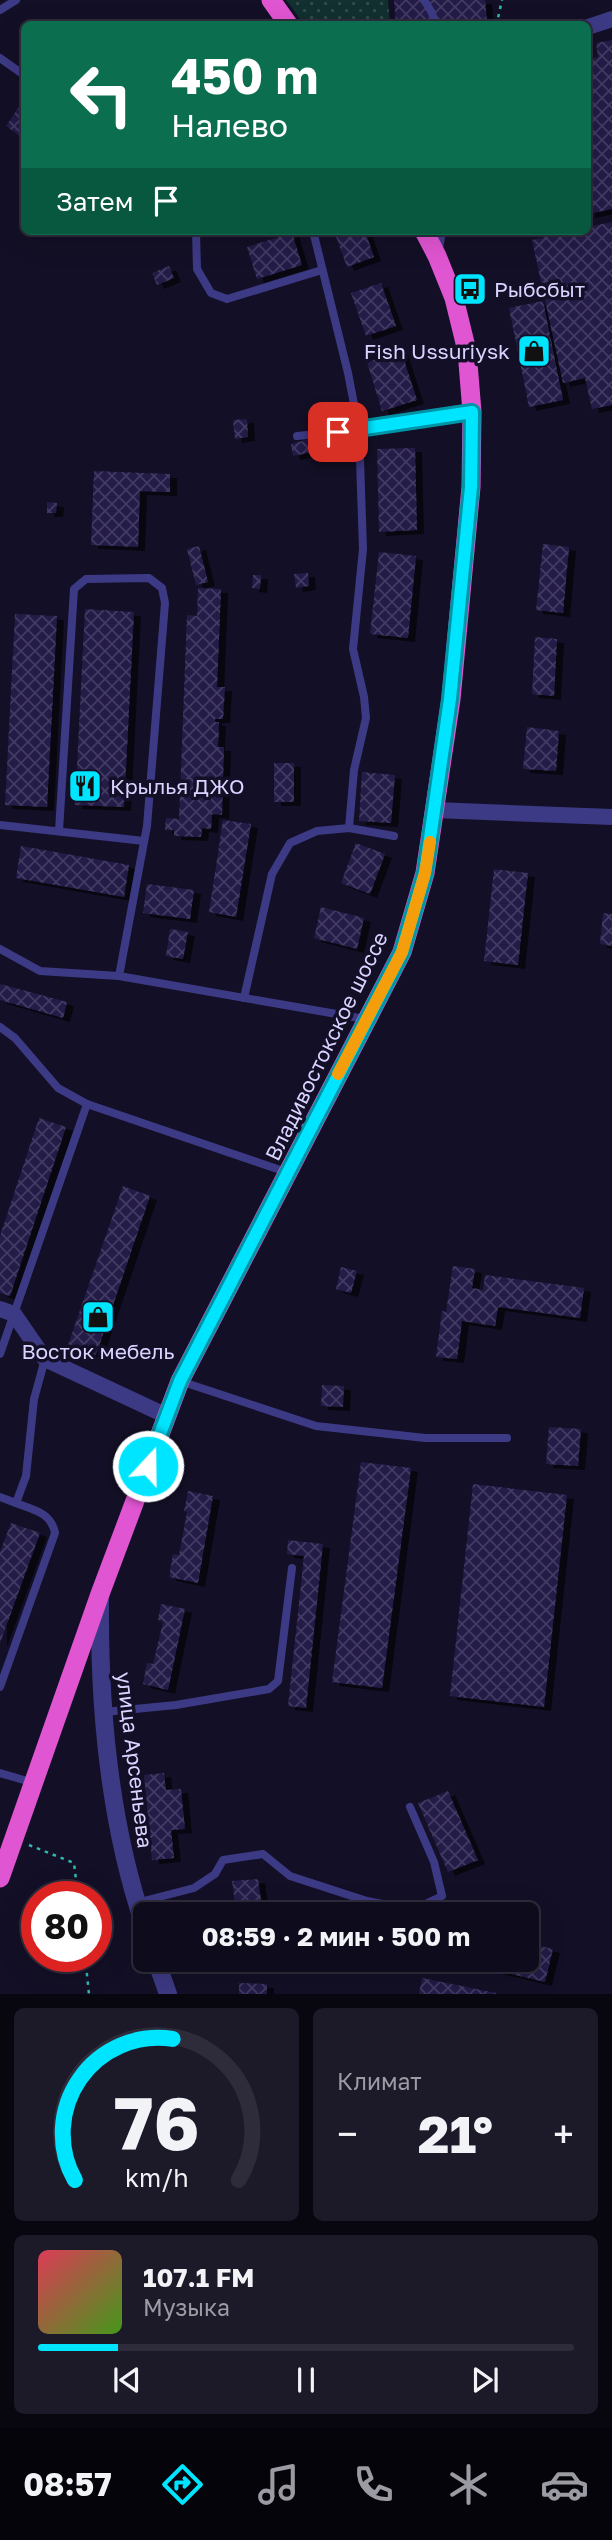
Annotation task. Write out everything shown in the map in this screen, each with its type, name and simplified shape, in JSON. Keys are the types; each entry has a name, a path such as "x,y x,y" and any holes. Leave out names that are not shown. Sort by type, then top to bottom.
{"highway":[{"path":"271,0 286,21"},
{"name":"Владивостокское шоссе","path":"0,1878 100,1594 180,1381 402,952 425,873 450,699 463,579 471,487 472,412 467,351 454,298 426,235"}],"street":[{"path":"591,26 612,19"},
{"path":"435,810 612,817"},
{"path":"7,1312 45,1359 167,1416"},
{"name":"улица Арсеньева","path":"100,1594 101,1712 115,1804 136,1902"},
{"path":"160,1972 168,1994"}],"lane":[{"path":"0,10 16,0"},
{"path":"424,0 434,21"},
{"path":"0,58 21,73"},
{"path":"196,235 197,269 211,293 228,299 323,270"},
{"path":"314,235 359,430 363,548 353,649 366,718 354,770 349,828"},
{"path":"437,256 441,235"},
{"path":"297,436 359,430 472,412"},
{"path":"59,831 74,589 86,579 149,578 162,588 165,603 144,841 119,976"},
{"path":"0,825 144,841"},
{"path":"244,998 272,874 290,843 317,831 349,828 394,836"},
{"path":"0,950 40,971 119,976 365,1019"},
{"path":"0,1027 15,1038 58,1088 87,1104 289,1173"},
{"path":"0,1354 7,1312 87,1104"},
{"path":"16,1503 26,1476 34,1399 45,1359"},
{"path":"180,1381 316,1426 425,1438 507,1438"},
{"path":"0,1497 46,1515 53,1523 55,1533 0,1687"},
{"path":"101,1712 176,1705 275,1686 278,1681 292,1568"},
{"path":"0,1773 34,1783"},
{"path":"410,1807 434,1862 442,1896 430,1902"},
{"path":"140,1902 194,1888 215,1874 223,1860 263,1854 290,1876 373,1902"}],"path":[{"path":"496,21 502,0"},
{"path":"25,1843 74,1863 76,1881"},
{"path":"87,1972 89,1994"}],"green space":[{"path":"286,0 388,0 390,21 302,21"}],"building":[{"path":"394,0 485,0 487,21 396,21"},
{"path":"612,40 612,209 591,213 591,58 598,57 596,43"},
{"path":"21,104 21,137 6,126"},
{"path":"612,222 612,405 592,409 585,378 563,383 532,240 554,235 591,235 591,226"},
{"path":"293,235 302,265 257,279 247,247"},
{"path":"335,235 366,235 374,257 347,267"},
{"path":"169,266 174,278 157,285 152,273"},
{"path":"381,283 396,326 366,336 351,293"},
{"path":"543,301 563,400 529,407 509,308"},
{"path":"401,351 417,400 382,411 367,362"},
{"path":"247,419 248,437 235,439 233,420"},
{"path":"310,439 313,452 293,456 291,444"},
{"path":"415,448 417,530 379,532 377,449"},
{"path":"94,471 170,474 170,492 140,491 138,547 91,545"},
{"path":"47,502 57,503 56,513 47,513"},
{"path":"543,544 569,547 563,613 536,610"},
{"path":"199,546 208,582 196,585 187,549"},
{"path":"379,552 416,556 408,638 370,634"},
{"path":"308,573 309,586 296,588 294,574"},
{"path":"253,575 261,575 260,589 252,588"},
{"path":"198,588 221,589 217,687 225,687 223,719 215,719 215,722 219,722 218,747 224,747 222,815 212,814 211,829 202,828 201,837 174,836 174,830 165,830 166,818 179,819 187,615 197,616"},
{"path":"85,609 134,612 124,807 75,805"},
{"path":"15,614 57,616 47,807 5,805"},
{"path":"535,637 557,639 554,696 532,694"},
{"path":"527,727 559,731 556,771 523,769"},
{"path":"274,763 294,763 294,802 274,802"},
{"path":"362,772 395,775 391,823 359,821"},
{"path":"223,820 251,824 236,917 209,912"},
{"path":"356,843 385,854 370,894 341,883"},
{"path":"21,846 129,865 124,897 16,878"},
{"path":"494,869 528,873 518,965 484,961"},
{"path":"147,884 194,890 190,919 143,913"},
{"path":"321,907 364,918 357,949 314,938"},
{"path":"603,913 612,914 612,946 600,944"},
{"path":"170,929 188,932 183,959 166,956"},
{"path":"0,984 67,1002 63,1018 0,1000"},
{"path":"39,1118 66,1127 10,1296 0,1293 0,1236"},
{"path":"123,1186 150,1196 96,1355 68,1345"},
{"path":"453,1266 475,1269 472,1288 483,1290 485,1275 584,1288 580,1318 498,1307 495,1326 462,1321 457,1359 436,1357 442,1311 446,1312"},
{"path":"341,1267 357,1271 351,1293 336,1289"},
{"path":"322,1385 344,1386 343,1407 321,1406"},
{"path":"549,1427 581,1429 578,1466 546,1464"},
{"path":"361,1462 411,1468 382,1688 332,1682"},
{"path":"473,1484 567,1495 544,1707 450,1696"},
{"path":"188,1491 213,1496 198,1583 169,1577 173,1554 179,1555"},
{"path":"11,1523 40,1533 0,1643 0,1552"},
{"path":"288,1540 323,1544 306,1708 288,1706 304,1556 287,1554"},
{"path":"161,1604 185,1609 168,1690 143,1684 147,1663 153,1664 163,1622 158,1620"},
{"path":"164,1773 166,1790 181,1789 185,1829 171,1830 174,1858 152,1860 144,1775"},
{"path":"448,1791 478,1860 448,1872 418,1803"},
{"path":"258,1879 261,1902 235,1902 232,1881"},
{"path":"539,1946 553,1949 545,1982 503,1972 539,1972"},
{"path":"422,1978 496,1993 496,1994 419,1994"},
{"path":"239,1983 267,1984 267,1994 239,1994"}],"slow traffic":[{"path":"338,1074 402,952 425,873 430,842"}],"place":[{"name":"Рыбсбыт","path":"470,289"},
{"name":"Fish Ussuriysk","path":"534,351"},
{"name":"Крылья ДЖО","path":"85,786"},
{"name":"Восток мебель","path":"98,1317"}],"route":[{"path":"148,1466 180,1381 402,952 425,873 447,727 459,619 471,487 472,412 338,432"}]}
